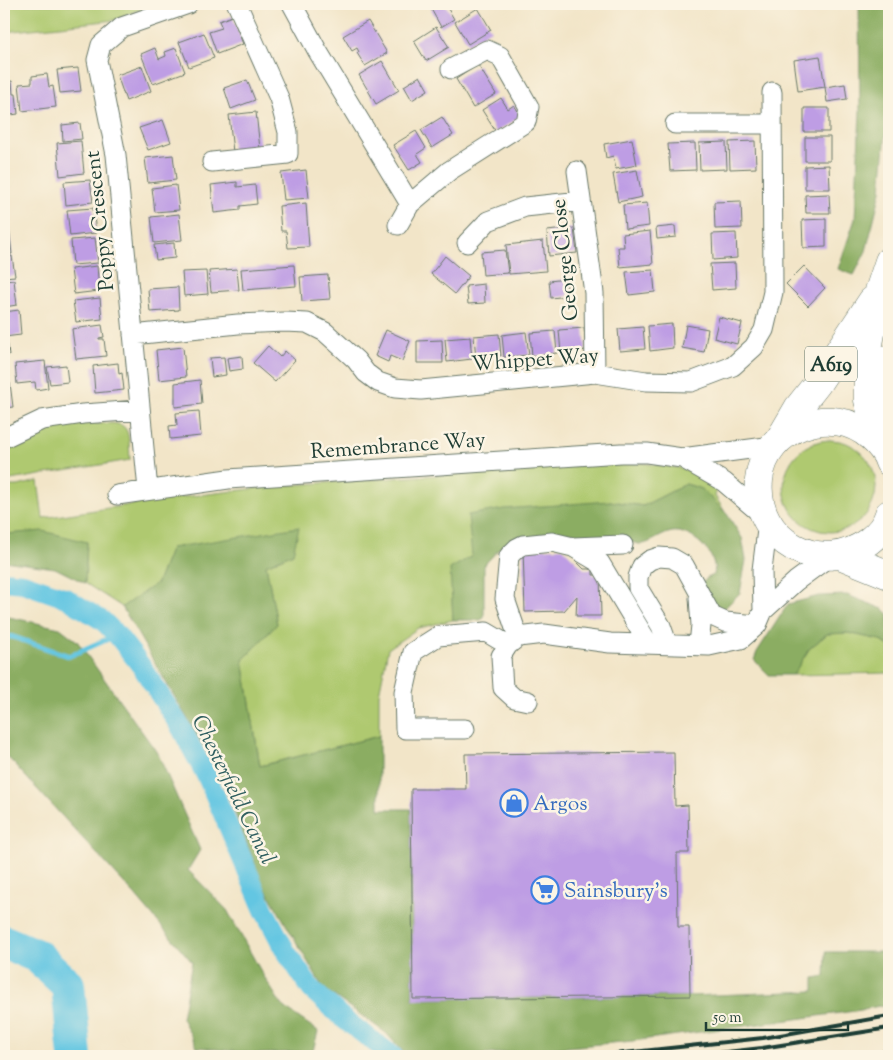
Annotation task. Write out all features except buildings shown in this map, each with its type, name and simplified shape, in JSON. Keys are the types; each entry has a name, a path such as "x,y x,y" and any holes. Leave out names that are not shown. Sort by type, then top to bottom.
{"highway":[{"name":"A619","path":"887,456 868,400 868,349 879,291 889,260"},
{"name":"A619","path":"777,441 879,291"},
{"path":"879,291 883,334 883,379 889,404"},
{"path":"887,456 864,430 844,422 822,420 800,425 777,441 764,462 759,480 760,499 766,520 788,544 815,556 835,556 860,548 876,536 889,514"},
{"path":"835,556 889,575"}],"street":[{"name":"Poppy Crescent","path":"148,490 116,155 98,60 101,45 122,26 188,4"},
{"path":"212,162 288,154 288,132 279,98 237,4"},
{"path":"292,4 298,18 410,204"},
{"path":"398,225 410,204 449,171 526,122 529,107 500,56 487,50 451,69"},
{"name":"Whippet Way","path":"133,335 238,324 307,323 325,332 378,382 395,388 421,390 595,373 646,381 691,382 733,366 754,348 764,330 773,292 772,92"},
{"path":"675,124 772,124"},
{"name":"George Close","path":"577,171 594,294 595,373"},
{"path":"467,243 488,221 525,207 581,201"},
{"path":"4,438 42,420 83,414 139,410"},
{"name":"Remembrance Way","path":"117,495 228,480 528,458 647,453 682,458 777,441"},
{"name":"Remembrance Way","path":"682,458 724,482 766,520"},
{"path":"760,618 766,520"},
{"path":"528,701 514,698 503,688 502,656 513,641 505,599 508,556 523,545 552,542 573,547 623,545"},
{"path":"573,547 600,563 648,643"},
{"path":"465,729 405,729 404,692 413,652 438,636 486,632 513,641 544,634 610,643 709,646 741,638 796,582 835,556"},
{"path":"667,644 661,626 638,588 638,577 642,566 650,560 659,557 672,558 684,565 712,616 725,622 760,618"},
{"path":"699,594 701,625 699,645"}],"green space":[{"path":"4,4 154,4 115,20 4,32"},
{"path":"859,4 889,4 889,97 881,191 866,251 854,275 838,269 855,219 860,111"},
{"path":"92,419 97,424 117,424 126,429 130,460 4,481 4,445 44,428"},
{"path":"830,440 848,444 863,453 872,468 876,486 872,504 863,519 848,528 830,532 812,528 797,519 788,504 784,486 788,468 797,453 812,444"},
{"path":"642,463 681,468 702,477 717,489 715,496 725,512 702,489 686,484 643,506 610,501 472,556 451,569 453,620 418,628 388,649 379,694 379,736 260,766 243,660 277,624 266,565 293,553 171,548 157,583 122,607 85,583 87,542 4,534 4,486 18,486 38,481 43,518 174,498 276,486 600,464"},
{"path":"686,484 702,489 727,514 742,538 746,560 740,593 724,609 712,604 702,584 707,578 714,575 712,559 708,551 702,544 687,534 672,532 643,544 608,539 514,540 503,545 484,565 484,618 480,620 453,620 450,569 472,556 468,515 504,509 610,501 643,506"},
{"path":"299,527 293,553 266,565 277,624 243,660 260,766 379,736 379,809 411,809 413,999 690,996 814,991 814,978 825,976 826,952 889,952 889,1004 855,1011 633,1041 469,1056 407,1056 386,1033 323,988 262,883 221,776 122,607 157,583 171,548"},
{"path":"43,531 87,542 85,583 55,568 4,561 4,533"},
{"path":"847,595 883,609 889,614 889,646 880,640 848,633 827,634 809,649 793,675 769,675 754,660 757,652 788,604 819,596"},
{"path":"4,616 60,628 77,641 158,754 200,850 188,870 227,910 282,1006 318,1031 313,1051 257,1054 197,1047 182,1018 192,962 135,895 4,753"},
{"path":"848,633 880,640 889,646 889,673 793,675 809,649 827,634"}],"waterway":[{"name":"Chesterfield Canal","path":"4,581 23,583 66,598 103,621 117,635 142,667 181,728 208,779 264,910 285,950 311,989 345,1020 393,1056"},
{"path":"4,636 13,637 69,656 117,635"},
{"path":"4,942 37,956 68,985 75,1056"}],"railway":[{"path":"596,1056 763,1038 889,1016"},
{"path":"691,1056 762,1048 889,1028"},
{"path":"868,1056 889,1050"}],"place":[{"name":"Argos","path":"514,803"},
{"name":"Sainsbury's","path":"545,890"}]}
